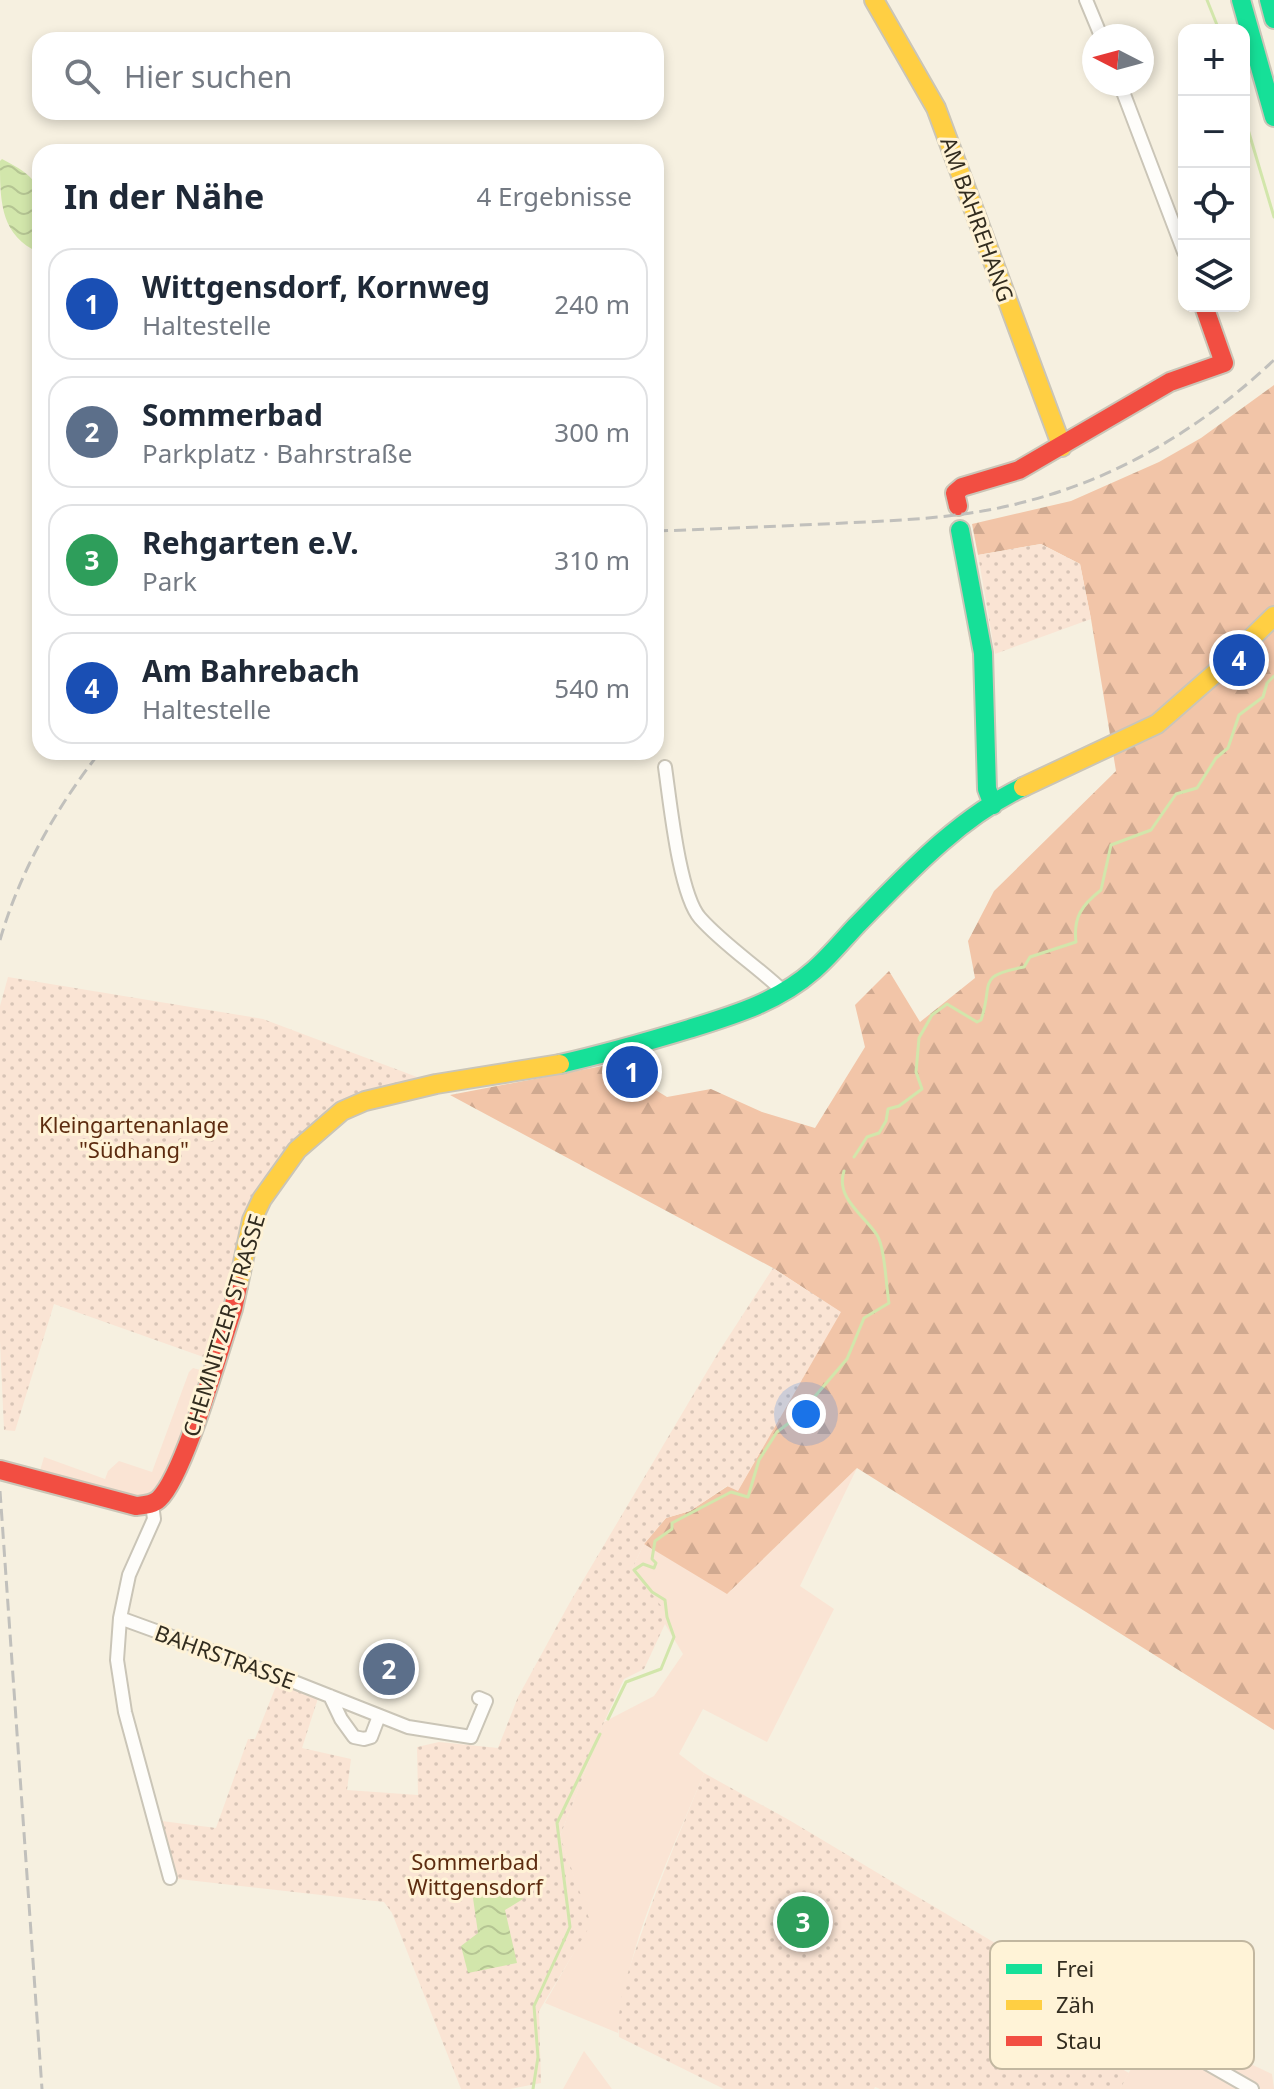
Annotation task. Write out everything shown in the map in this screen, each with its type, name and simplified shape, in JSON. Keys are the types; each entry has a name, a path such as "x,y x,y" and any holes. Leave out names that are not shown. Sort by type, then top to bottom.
{"main road":[{"name":"AM BAHREHANG","path":"874,0 936,108 1062,447"},
{"path":"1241,0 1274,117"},
{"path":"1269,0 1274,19"},
{"path":"958,506 955,493 962,487 1019,470 1170,382 1224,363 1206,312"},
{"path":"960,530 983,653 987,789 993,805"},
{"name":"CHEMNITZER STRASSE","path":"152,1504 161,1498 170,1485 196,1420 233,1309 252,1220 278,1173 322,1126 342,1111 365,1101 436,1084 542,1068 673,1034 749,1010 784,992 814,970 939,845 1029,783 1157,724 1274,616"},
{"path":"0,1470 136,1506 152,1504"}],"street":[{"path":"1086,0 1096,24"},
{"path":"1125,96 1179,240"},
{"path":"665,767 681,869 697,915 784,992"},
{"path":"152,1504 154,1519 129,1575 120,1618 117,1660 125,1712 170,1878"},
{"name":"BAHRSTRASSE","path":"120,1618 408,1727 471,1737 486,1701 479,1698"},
{"path":"330,1696 350,1733 358,1739 371,1737 379,1716"},
{"path":"1217,2069 1252,2089"}],"green space":[{"path":"1274,385 1274,1730 857,1468 727,1594 644,1544 666,1518 690,1511 728,1486 738,1490 840,1312 773,1268 450,1095 613,1064 667,1097 711,1089 762,1112 815,1128 865,1047 855,1005 889,971 920,1022 975,978 968,941 994,891 1116,771 1080,564 1041,544 978,555 972,524 1071,501 1159,462 1201,438"},
{"path":"1041,544 1080,564 1091,619 995,654 978,555"},
{"name":"Kleingartenanlage \"Südhang\"","path":"8,977 263,1019 417,1077 331,1107 277,1161 255,1191 241,1233 229,1300 209,1359 54,1304 15,1431 4,1430 0,1341 0,1006"},
{"name":"Sommerbad Wittgensdorf","path":"773,1268 841,1312 738,1491 727,1486 690,1511 666,1518 644,1544 632,1569 662,1607 665,1624 644,1669 624,1679 560,1836 591,1924 539,2011 541,2083 510,2089 461,2089 392,1913 384,1902 170,1878 154,1820 216,1828 248,1739 255,1739 280,1676 320,1692 302,1748 351,1759 347,1790 418,1795 417,1747 439,1742 498,1748 518,1697 569,1604 718,1353"},
{"path":"193,1368 204,1371 171,1472 155,1491 138,1498 39,1474 44,1457 105,1479 108,1471 119,1461 152,1472"},
{"path":"857,1468 800,1586 834,1609 767,1742 703,1709 679,1754 704,1773 640,1933 630,1966 618,2033 545,2003 590,1924 560,1836 604,1722 654,1696 683,1654 665,1624 661,1607 632,1569 644,1544 728,1593"},
{"path":"704,1773 992,1941 990,2069 1122,2069 1129,2073 1120,2089 724,2089 619,2037 622,1996 657,1890"},
{"path":"584,2051 612,2089 563,2089"},
{"path":"1254,2066 1272,2074 1274,2089 1120,2089 1131,2069 1254,2069"}],"water":[{"path":"2,159 17,167 32,180 32,249 14,233 4,212"},
{"path":"515,1883 523,1899 505,1910 517,1963 468,1973 461,1946 478,1933 472,1891"}],"waterway":[{"path":"1207,0 1217,24"},
{"path":"1250,136 1274,217"},
{"path":"854,1157 867,1137 879,1133 888,1109 899,1106 922,1089 916,1072 919,1038 932,1015 947,1004 977,1022 981,1020 992,978 1024,967 1030,957 1076,942 1078,919 1084,906 1101,890 1111,845 1151,830 1176,794 1197,788 1216,758 1228,748 1239,715 1263,697 1267,683 1274,676"},
{"path":"608,1719 626,1682 661,1669 674,1637 665,1600 652,1592 634,1570 643,1564 654,1568 655,1541 672,1529 672,1523 731,1492 748,1497 759,1460 777,1432 798,1416 847,1359 864,1318 889,1303 880,1241 847,1198 842,1181 844,1171"},
{"path":"533,2089 538,2057 534,2006 570,1927 557,1823 600,1734"}],"railway":[{"path":"664,531 912,519 979,512 1024,502 1093,479 1158,447 1218,407 1274,360"},
{"path":"0,940 18,889 41,841 94,760"},
{"path":"0,1491 42,2089"}],"traffic: fast":[{"path":"1241,0 1274,117"},
{"path":"1269,0 1274,19"},
{"path":"960,530 983,653 987,789 993,805"},
{"path":"560,1064 722,1018 786,991 820,965 934,849 977,815 1023,787"}],"traffic: slow":[{"path":"874,0 936,108 1062,447"},
{"path":"1023,787 1157,724 1274,616"},
{"path":"238,1286 252,1220 262,1199 297,1150 342,1111 365,1101 436,1084 560,1064"}],"traffic: jam":[{"path":"958,506 955,493 962,487 1019,470 1170,382 1224,363 1206,312"},
{"path":"0,1470 136,1506 157,1501 169,1486 190,1439 238,1286"}],"place":[{"name":"Am Bahrebach","path":"1239,660"},
{"name":"Wittgensdorf, Kornweg","path":"632,1072"},
{"name":"Sommerbad","path":"389,1669"},
{"name":"Rehgarten e.V.","path":"803,1922"}]}
